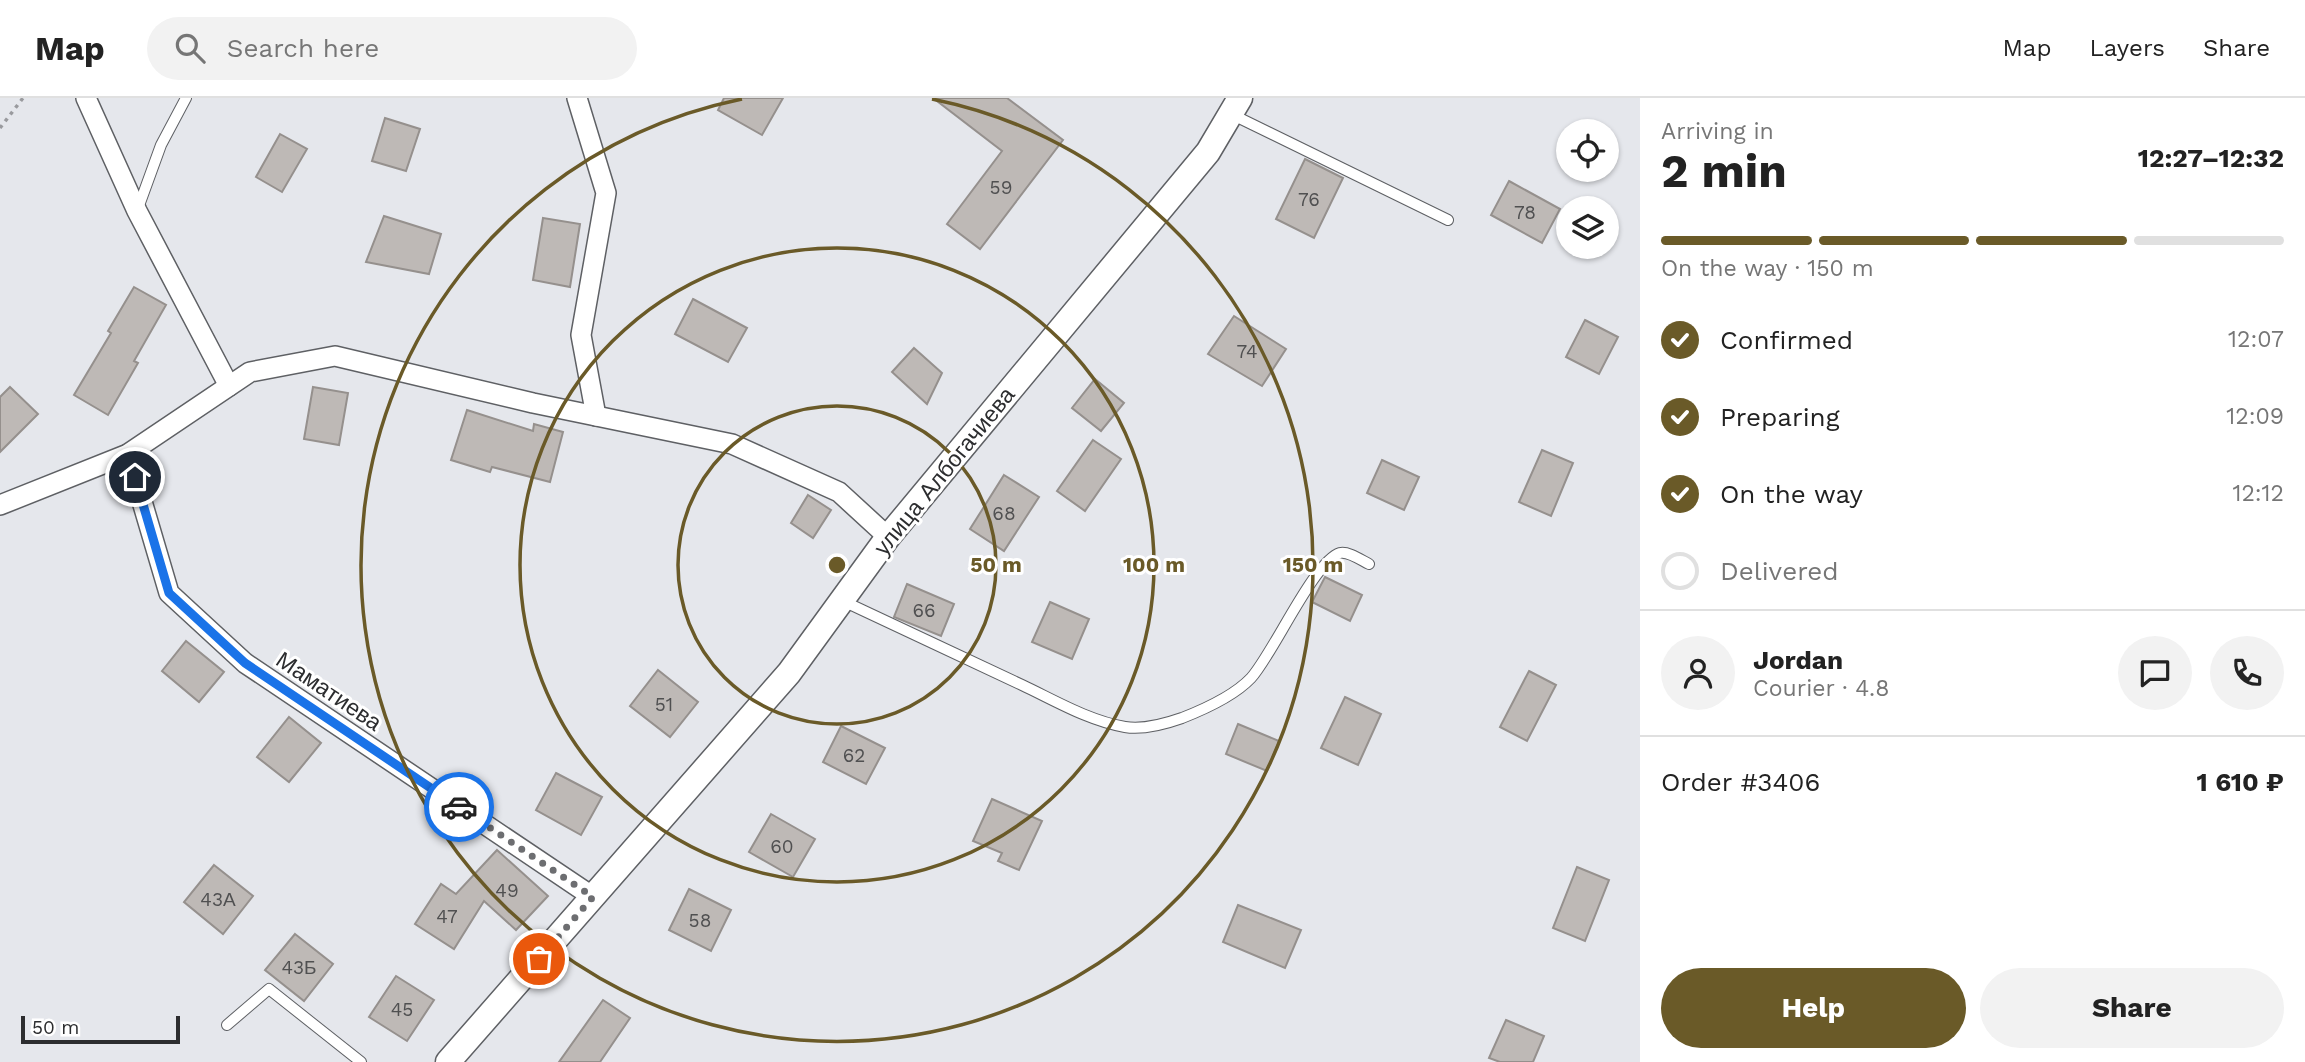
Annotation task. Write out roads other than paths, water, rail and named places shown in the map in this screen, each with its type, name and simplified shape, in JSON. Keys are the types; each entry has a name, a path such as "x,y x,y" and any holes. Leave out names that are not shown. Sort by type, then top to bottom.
{"street":[{"path":"86,98 137,211 229,386"},
{"path":"578,98 606,193 581,335 596,416"},
{"name":"улица Албогачиева","path":"449,1062 789,673 888,537 1208,152 1236,106"},
{"path":"0,505 128,454 250,372 335,356 732,444 839,492 888,537"},
{"name":"Маматиева","path":"128,454 169,593 245,663 593,897"}],"lane":[{"path":"137,211 161,145 186,98"},
{"path":"1236,106 1448,220"},
{"path":"842,601 1066,705 1105,721 1126,727 1141,727 1161,724 1201,710 1249,680 1319,571 1336,556 1344,553 1369,564"},
{"path":"227,1025 269,989 361,1062"}]}
